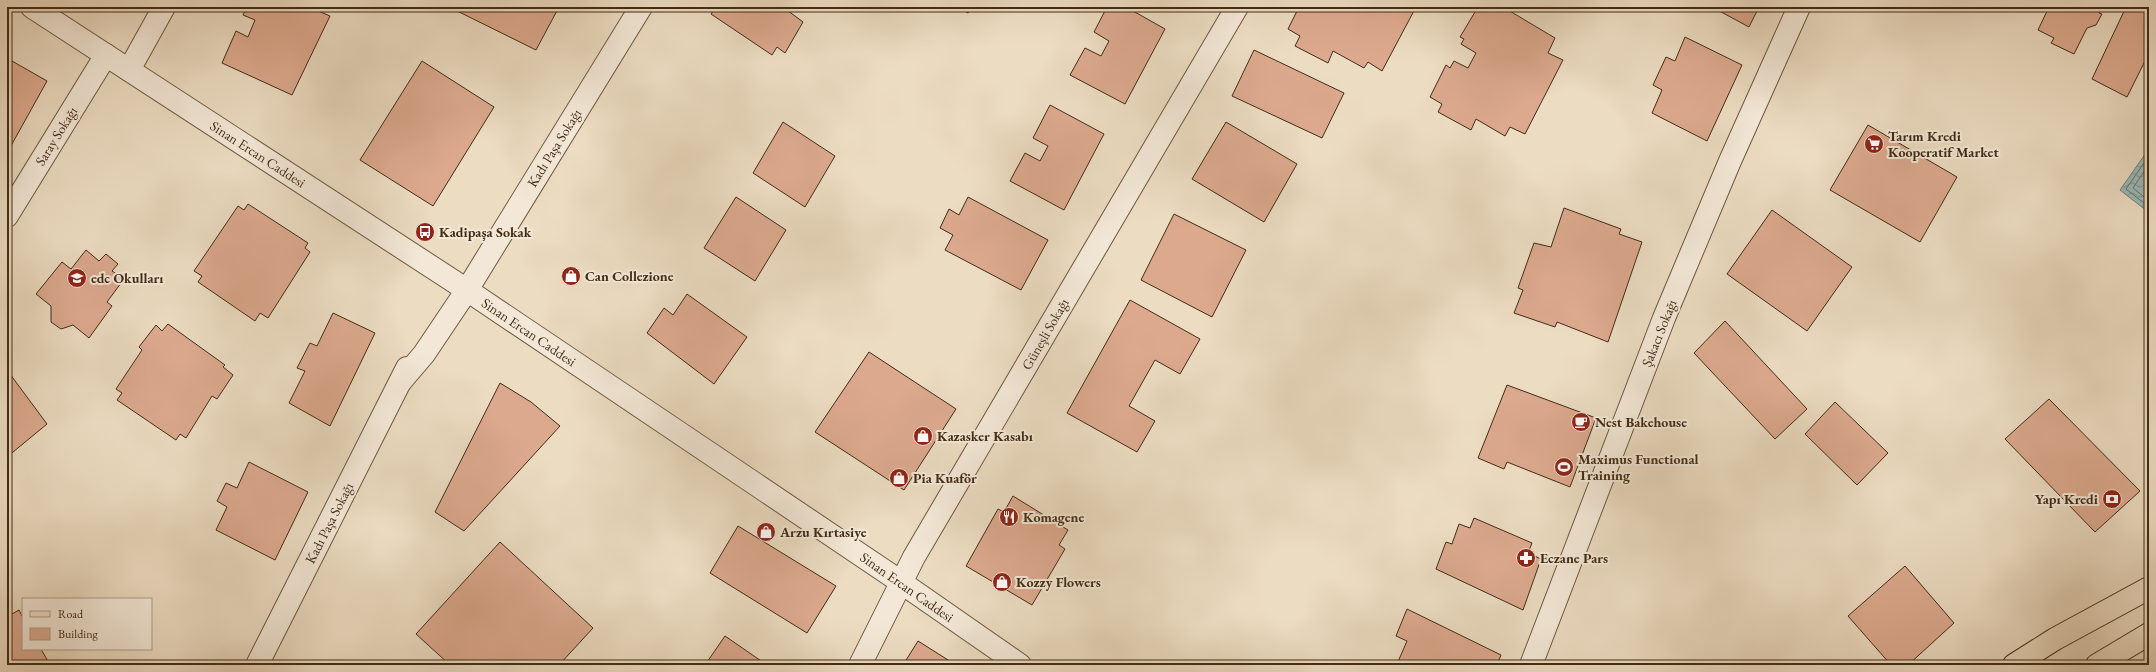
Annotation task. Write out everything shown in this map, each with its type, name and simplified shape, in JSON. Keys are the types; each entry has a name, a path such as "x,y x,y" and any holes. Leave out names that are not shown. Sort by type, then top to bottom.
{"main road":[{"path":"2014,665 2055,639 2149,588"},
{"path":"2096,665 2149,634"}],"street":[{"name":"Sinan Ercan Caddesi","path":"32,7 467,290 901,582 1020,665"},
{"path":"129,70 164,7"},
{"name":"Kadı Paşa Sokağı","path":"258,665 401,381 424,354 467,290 641,7"},
{"name":"Güneşli Sokağı","path":"860,665 901,582 1237,7"},
{"name":"Şakacı Sokağı","path":"1531,665 1664,318 1730,161 1799,7"},
{"name":"Saray Sokağı","path":"7,216 106,56"}],"water":[{"path":"2146,153 2149,156 2149,208 2147,211 2120,190"}],"building":[{"path":"247,7 309,7 330,16 292,95 222,63 236,31 248,37 255,20 243,15"},
{"path":"449,7 559,7 536,50"},
{"path":"716,7 783,7 803,22 785,53 777,47 772,55 711,14"},
{"path":"958,7 972,7 968,13"},
{"path":"1107,7 1126,7 1165,29 1125,104 1070,75 1085,48 1101,56 1109,41 1094,32"},
{"path":"1299,7 1416,7 1382,71 1368,62 1364,68 1333,51 1328,63 1295,46 1300,36 1288,29"},
{"path":"1478,7 1488,11 1490,7 1503,7 1555,38 1548,53 1563,60 1525,134 1510,127 1505,136 1476,119 1471,130 1438,112 1442,104 1430,97 1446,65 1450,68 1454,61 1468,68 1476,53 1461,44 1464,39 1460,37"},
{"path":"1712,7 1759,7 1749,27"},
{"path":"2049,7 2102,7 2099,13 2102,14 2096,25 2087,28 2074,54 2051,43 2054,38 2038,30"},
{"path":"2126,7 2149,7 2149,53 2127,97 2092,79"},
{"path":"1685,37 1742,65 1707,141 1652,113 1662,90 1653,85 1666,57 1675,61"},
{"path":"1254,50 1344,93 1322,138 1232,96"},
{"path":"12,61 47,81 7,153 7,70"},
{"path":"422,61 494,107 433,206 360,160"},
{"path":"1050,105 1104,134 1064,210 1010,181 1025,153 1040,161 1048,146 1033,138"},
{"path":"783,122 835,156 805,207 753,173"},
{"path":"1226,122 1297,164 1264,222 1192,179"},
{"path":"1868,125 1957,177 1920,242 1830,190"},
{"path":"736,197 786,230 755,281 704,248"},
{"path":"968,197 1048,240 1021,290 945,250 953,235 940,228 949,209 959,215"},
{"path":"248,204 308,243 305,248 310,252 268,318 260,313 255,321 198,282 202,276 194,271 238,206 244,210"},
{"path":"1564,208 1621,229 1619,234 1642,242 1608,342 1557,322 1555,327 1514,313 1523,290 1518,288 1534,243 1551,247"},
{"path":"1772,210 1852,267 1807,331 1727,274"},
{"path":"1174,214 1246,250 1212,317 1141,280"},
{"path":"86,250 99,261 106,254 118,264 112,271 124,279 107,302 112,306 89,338 73,325 61,329 51,322 51,306 36,294 62,262 71,269"},
{"path":"687,294 747,337 714,384 647,333 664,308 673,315"},
{"path":"1130,300 1200,339 1180,374 1155,360 1129,406 1155,421 1137,452 1067,413"},
{"path":"333,313 375,333 330,426 289,403 305,371 297,368 310,343 317,346"},
{"path":"1725,321 1807,409 1775,439 1694,353"},
{"path":"168,324 225,365 223,367 233,375 217,399 212,396 186,438 180,434 176,440 117,400 122,393 116,389 142,350 139,347 156,325 162,331"},
{"path":"869,352 956,409 904,490 815,432"},
{"path":"7,370 47,424 7,457"},
{"path":"500,383 531,402 560,426 464,531 435,512"},
{"path":"1507,385 1596,418 1570,487 1507,462 1504,469 1478,458"},
{"path":"2049,399 2140,491 2095,532 2005,439"},
{"path":"1835,402 1888,453 1857,485 1805,434"},
{"path":"249,462 308,492 275,560 216,530 227,507 217,501 226,483 237,488"},
{"path":"1013,496 1068,530 1059,545 1065,549 1032,605 966,566 998,509 1004,512"},
{"path":"1474,518 1532,543 1528,553 1541,559 1523,610 1436,569 1446,542 1452,544 1459,524 1470,528"},
{"path":"738,526 836,586 807,633 710,573"},
{"path":"500,542 593,628 559,665 450,665 416,634"},
{"path":"1905,566 1954,623 1908,665 1891,665 1848,616"},
{"path":"1407,609 1501,655 1497,665 1397,664 1407,641 1396,636"},
{"path":"9,610 12,614 19,610 22,616 22,650 42,650 50,665 7,665 7,611"},
{"path":"725,636 767,665 705,665"},
{"path":"918,641 956,665 903,665"}],"place":[{"name":"Tarım Kredi Kooperatif Market","path":"1874,144"},
{"name":"Kadipaşa Sokak","path":"425,232"},
{"name":"Can Collezione","path":"571,276"},
{"name":"edc Okulları","path":"77,278"},
{"name":"Nest Bakehouse","path":"1581,422"},
{"name":"Kazasker Kasabı","path":"923,436"},
{"name":"Maximus Functional Training","path":"1564,467"},
{"name":"Pia Kuaför","path":"899,478"},
{"name":"Yapı Kredi","path":"2112,499"},
{"name":"Komagene","path":"1009,517"},
{"name":"Arzu Kırtasiye","path":"766,532"},
{"name":"Eczane Pars","path":"1526,558"},
{"name":"Kozzy Flowers","path":"1002,582"}]}
